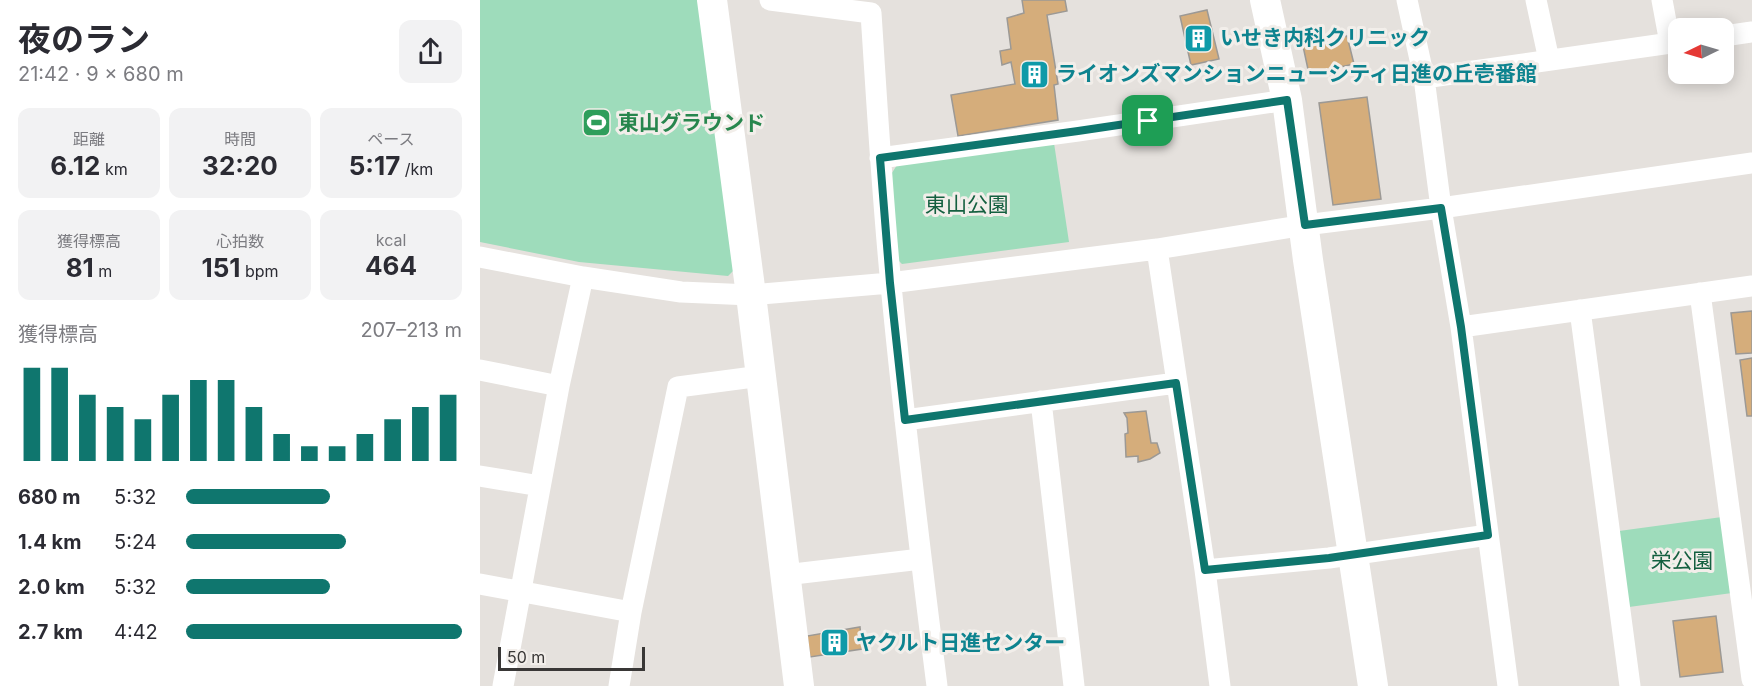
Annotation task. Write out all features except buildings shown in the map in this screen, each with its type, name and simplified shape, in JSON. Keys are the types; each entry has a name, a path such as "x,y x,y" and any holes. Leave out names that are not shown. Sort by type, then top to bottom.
{"street":[{"path":"712,0 800,686"},
{"path":"770,0 871,13 890,283 937,686"},
{"path":"1265,0 1287,100 1308,260 1373,686"},
{"path":"1407,0 1424,78 1441,208 1461,327 1508,686"},
{"path":"1536,0 1549,60"},
{"path":"1662,0 1668,21"},
{"path":"1734,35 1752,32"},
{"path":"1424,78 1668,43"},
{"path":"880,158 1287,100"},
{"path":"480,257 583,277 681,292 751,295 890,283 1157,249 1305,225 1441,208 1752,162"},
{"path":"1157,249 1220,686"},
{"path":"503,686 559,386 583,277"},
{"path":"1461,327 1752,286"},
{"path":"1700,292 1752,679"},
{"path":"1580,310 1630,686"},
{"path":"480,370 559,386"},
{"path":"619,686 630,612 678,387 761,376"},
{"path":"905,420 1176,383"},
{"path":"1041,401 1074,686"},
{"path":"480,476 540,486"},
{"path":"1205,570 1354,554 1488,535"},
{"path":"785,575 921,559"},
{"path":"480,584 630,612"}],"green space":[{"name":"東山グラウンド","path":"480,0 699,0 734,270 728,276 579,262 480,242"},
{"name":"東山公園","path":"1054,143 1069,242 902,264 896,258 890,176 897,165"},
{"name":"栄公園","path":"1722,517 1732,593 1629,607 1619,531"}],"place":[{"name":"いせき内科クリニック","path":"1199,38"},
{"name":"ライオンズマンションニューシティ日進の丘壱番館","path":"1035,74"},
{"name":"東山グラウンド","path":"597,123"},
{"name":"ヤクルト日進センター","path":"835,643"}],"route":[{"path":"1287,100 1305,225 1441,208 1461,327 1488,535 1329,558 1205,570 1176,383 905,420 890,283 880,158 1148,121 1287,100"}]}
